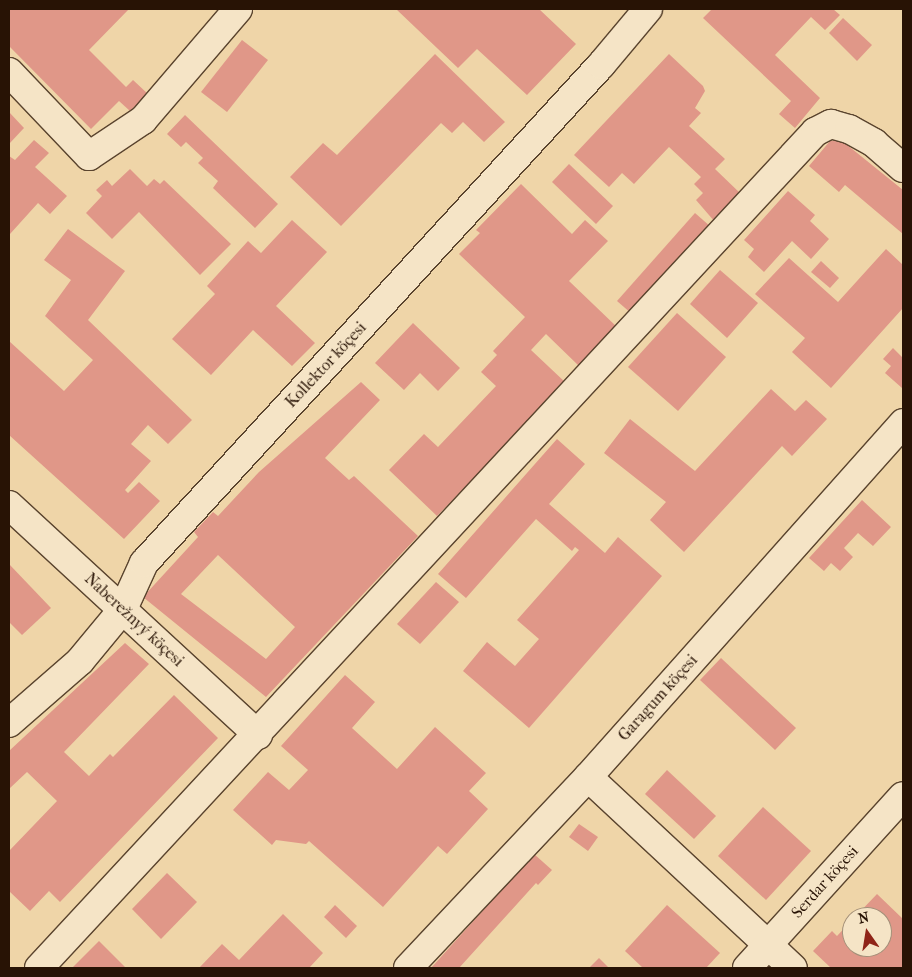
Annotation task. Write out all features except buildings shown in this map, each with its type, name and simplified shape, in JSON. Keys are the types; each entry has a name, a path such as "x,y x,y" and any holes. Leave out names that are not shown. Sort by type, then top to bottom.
{"street":[{"path":"9,72 89,156 143,120 238,9"},
{"name":"Kollektor köçesi","path":"9,723 80,661 123,609 144,563 601,65 648,9"},
{"path":"39,968 258,735 815,132 830,124 849,129 874,143 903,168"},
{"name":"Garagum köçesi","path":"408,968 588,777 903,423"},
{"name":"Naberežnyý köçesi","path":"9,505 258,735"},
{"path":"588,777 793,968"},
{"name":"Serdar köçesi","path":"747,968 903,796"}]}
